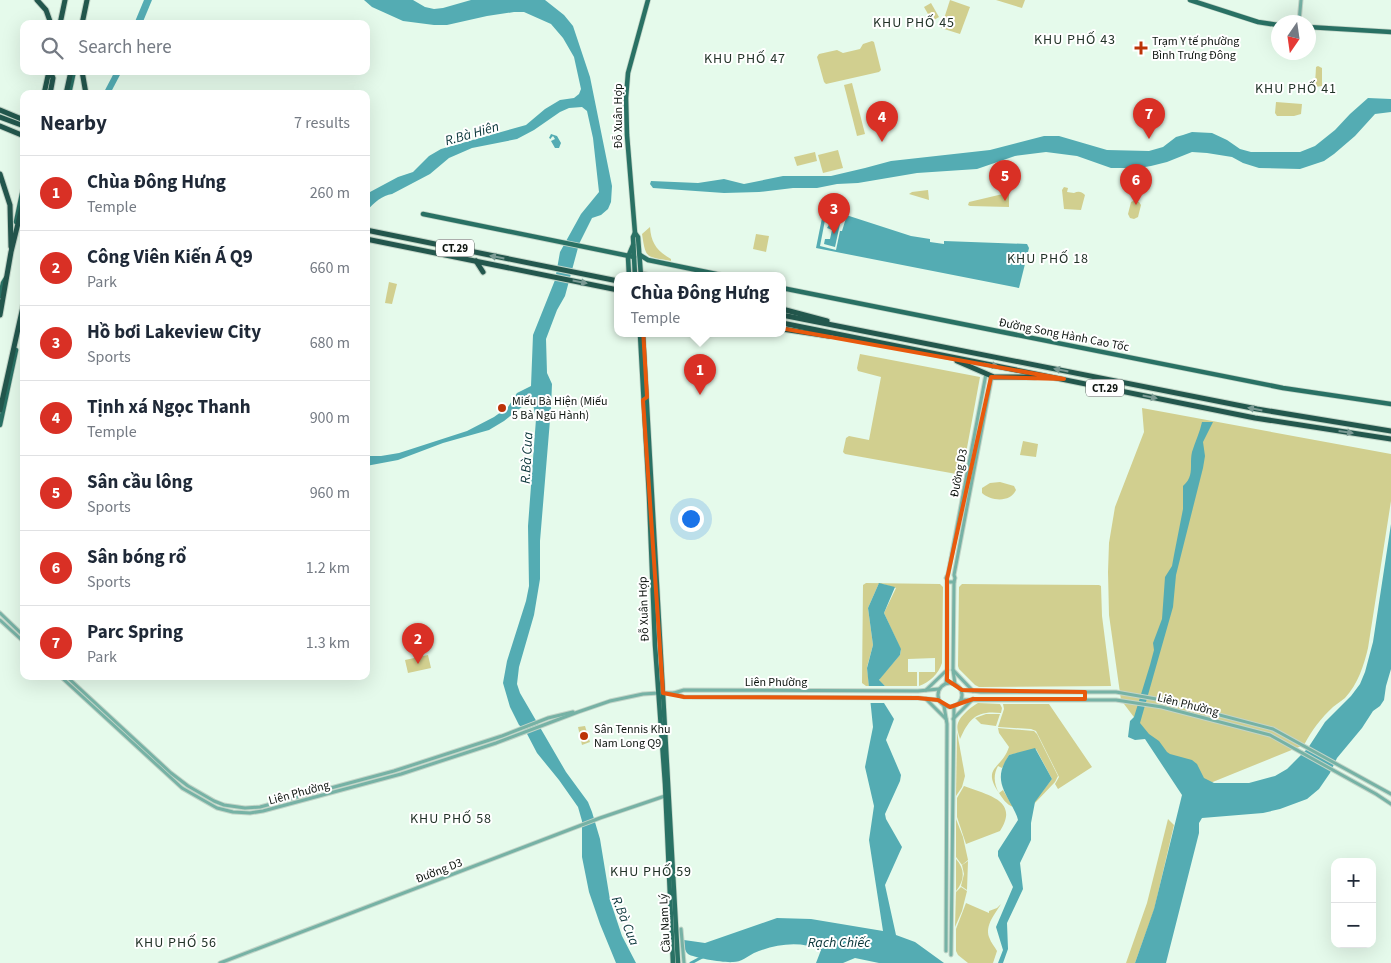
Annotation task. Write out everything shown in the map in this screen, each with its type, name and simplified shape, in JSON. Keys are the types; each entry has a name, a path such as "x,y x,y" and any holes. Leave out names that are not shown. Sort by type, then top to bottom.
{"highway":[{"path":"37,0 46,10 50,20"},
{"path":"60,20 64,0"},
{"path":"85,20 87,1"},
{"path":"46,90 48,75"},
{"path":"68,90 71,75"},
{"path":"83,75 85,90"},
{"path":"64,90 69,82"},
{"path":"0,110 20,118"},
{"path":"0,117 20,124"},
{"path":"0,126 20,134"},
{"path":"0,174 10,205 11,252"},
{"path":"0,316 11,252 20,217"},
{"name":"CT.29","path":"370,231 614,280"},
{"name":"CT.29","path":"370,241 614,289"},
{"path":"476,262 483,272"},
{"path":"786,311 915,341"},
{"name":"CT.29","path":"786,316 1303,418 1391,430"},
{"path":"18,328 20,319"},
{"path":"0,410 20,321"},
{"name":"CT.29","path":"786,324 1302,426 1391,438"},
{"path":"786,330 908,349"},
{"path":"938,354 1001,378 1040,377 1064,380"}],"main road":[{"name":"Đỗ Xuân Hợp","path":"642,272 634,244 635,233 626,98 628,73 648,0"},
{"path":"1190,0 1258,22 1271,24"},
{"path":"1316,27 1391,32"},
{"path":"69,90 71,75"},
{"path":"11,252 20,205"},
{"path":"423,214 628,257 637,256 706,272"},
{"name":"Đỗ Xuân Hợp","path":"635,233 638,237 637,256 642,272"},
{"path":"629,272 628,257 634,244"},
{"path":"640,262 648,260"},
{"path":"0,296 3,283 7,277"},
{"name":"Đường Song Hành Cao Tốc","path":"786,289 1141,360 1343,398 1391,404"},
{"path":"0,425 17,343 16,335"},
{"name":"Đỗ Xuân Hợp","path":"642,337 655,594 668,796 671,882"},
{"name":"Cầu Nam Lý","path":"671,882 673,963"},
{"name":"Cầu Nam Lý","path":"671,882 678,963"}],"street":[{"path":"1300,15 1301,0"},
{"name":"Đường D3","path":"948,574 989,375"},
{"name":"Đường D3","path":"954,575 972,483 989,375"},
{"path":"966,482 972,483"},
{"path":"952,552 958,552"},
{"path":"944,706 954,706 961,700 961,690 955,684 953,670 955,578 954,575 948,574 946,578 948,581 946,683 939,689 937,694 938,700 944,706 947,741 946,951"},
{"path":"948,581 950,583 954,582"},
{"path":"0,613 20,632"},
{"path":"947,614 953,614"},
{"path":"0,620 20,638"},
{"path":"925,691 947,670"},
{"path":"953,670 974,691"},
{"name":"Liên Phường","path":"64,680 182,788 218,808 233,812 263,811 395,776 496,743 578,712 632,696 673,693 684,690 925,691 939,689"},
{"name":"Liên Phường","path":"70,680 180,780 205,796 224,805 246,808 260,807 394,771 502,736 548,718 578,712"},
{"path":"946,683 955,684"},
{"name":"Liên Phường","path":"961,690 1116,692 1150,698 1261,725 1282,734 1391,794"},
{"path":"1086,692 1086,699"},
{"name":"Liên Phường","path":"673,693 684,697 938,700"},
{"path":"925,699 946,720"},
{"path":"953,720 973,699"},
{"name":"Liên Phường","path":"961,700 1086,699 1149,704 1260,732 1279,740 1361,785 1391,804"},
{"path":"951,955 954,706"},
{"path":"947,741 953,741"},
{"path":"394,771 395,776"},
{"name":"Đường D3","path":"220,963 600,818 668,796"},
{"path":"946,815 952,815"},
{"path":"946,890 952,891"},
{"path":"681,929 684,963"}],"highlighted area":[{"path":"646,304 1064,379 991,377 947,579 947,680 962,690 1085,692 1085,699 973,699 950,707 938,700 918,698 684,697 663,693 643,400 647,397 642,312"}],"shaded area":[{"path":"950,0 970,7 960,34 941,28"},
{"path":"996,0 1025,0 1022,8"},
{"path":"931,3 939,17 932,21 924,7"},
{"path":"874,42 881,70 879,72 826,84 824,82 817,57 819,54 837,50 843,53 860,49 863,44"},
{"path":"1316,67 1322,68 1322,86 1316,87"},
{"path":"852,83 865,134 857,136 844,85"},
{"path":"1276,102 1302,104 1301,114 1277,116 1275,113"},
{"path":"838,150 843,168 823,173 818,155"},
{"path":"815,152 817,161 797,166 794,157"},
{"path":"1064,187 1068,188 1067,192 1080,192 1085,195 1081,210 1064,209 1062,190"},
{"path":"928,190 929,200 909,194 912,192"},
{"path":"1007,193 1009,195 1009,207 968,205 969,202"},
{"path":"1135,200 1141,205 1138,217 1134,219 1130,218 1128,214 1131,202"},
{"path":"650,227 656,246 671,261 652,257 646,253 642,234"},
{"path":"756,234 769,236 766,252 753,249"},
{"path":"389,282 397,284 392,304 385,303"},
{"path":"860,354 980,377 962,475 845,454 843,452 846,438 849,436 869,440 881,377 858,371"},
{"path":"1142,408 1391,454 1391,501 1368,648 1354,687 1321,720 1304,745 1193,790 1189,790 1121,700 1109,615 1109,543 1115,507 1144,432"},
{"path":"1023,441 1038,444 1036,457 1020,455"},
{"path":"1000,482 1014,486 1016,490 1005,499 990,498 982,493 982,488 990,483"},
{"path":"866,583 879,583 868,608 873,645 867,667 869,686 862,683 863,585"},
{"path":"880,583 940,584 943,587 942,663 936,674 923,685 919,686 919,672 935,672 935,658 908,659 908,672 917,672 917,686 885,686 879,681 900,655 901,650 884,613 896,588"},
{"path":"962,584 1101,586 1102,616 1111,686 979,687 975,685 958,666 959,587"},
{"path":"428,655 431,668 408,673 405,660"},
{"path":"978,703 1000,704 1002,708 1001,713 985,713 974,717 960,739 957,727 959,720 966,711"},
{"path":"1003,704 1049,704 1092,767 1058,789 1055,784 1059,777 1036,731 998,727 1004,709"},
{"path":"986,714 1000,714 996,726 981,724 975,718"},
{"name":"Sân Tennis Khu Nam Long Q9","path":"585,726 590,742 582,745 578,727"},
{"path":"998,728 1034,731 1058,776 1055,782 1034,804 1052,779 1036,749 1009,755 1002,768 998,766 995,773 995,783 999,793 994,784 992,773 1009,747 999,733"},
{"path":"957,732 965,776 962,787 956,796"},
{"path":"964,786 998,800 1006,812 1005,821 1000,831 966,844 957,817 957,798"},
{"path":"1003,790 1013,807 1003,799 999,793"},
{"path":"956,819 963,837 968,860 962,865 956,857"},
{"path":"1168,819 1174,825 1154,910 1135,963 1126,963 1147,903"},
{"path":"956,859 963,875 956,891"},
{"path":"968,861 967,890 961,886 964,874 962,865"},
{"path":"961,887 967,891 962,911 955,927 956,892"},
{"path":"966,903 989,913 989,911 1001,904 988,928 989,937 997,951 993,963 968,963 956,951 956,929"}],"water":[{"path":"144,0 152,0 144,20 136,20"},
{"path":"364,0 413,0 425,7 434,9 471,0 545,0 564,15 573,26 590,77 612,186 611,202 608,209 601,215 592,218 579,244 565,296 557,310 546,339 547,373 552,384 540,541 540,579 534,615 519,667 517,684 520,693 566,772 588,802 600,839 610,900 622,936 636,963 616,963 589,892 582,857 582,821 578,807 537,753 525,730 519,725 510,707 503,683 507,661 529,586 528,526 536,419 532,399 489,430 443,443 398,460 370,465 370,456 399,453 467,431 494,417 508,407 517,393 531,386 533,335 555,280 560,252 581,214 599,192 593,138 587,111 582,107 569,108 517,139 472,148 449,158 430,174 382,198 370,208 370,192 398,177 413,172 429,156 441,149 526,125 545,109 560,100 574,98 581,89 574,57 563,38 551,24 524,12 487,16 447,25 434,25 403,21 372,7"},
{"path":"113,75 120,75 112,90 105,90"},
{"path":"1368,98 1391,99 1391,112 1375,114 1355,136 1334,154 1324,161 1300,169 1259,168 1232,157 1192,152 1151,166 1111,168 1077,156 1046,152 1015,156 977,169 917,173 817,188 724,193 653,188 650,184 651,181 698,183 724,179 744,184 783,176 831,176 891,161 990,150 1044,136 1059,136 1107,150 1149,151 1163,147 1176,137 1192,132 1212,133 1240,149 1251,152 1300,152 1315,146 1335,130"},
{"path":"551,134 557,136 561,143 559,148 555,148 551,141 555,139 553,136 551,139 549,138"},
{"path":"826,211 842,214 842,216 828,213 826,215 820,246 836,250 840,231 842,231 846,218 843,214 911,236 930,239 930,242 944,244 944,241 1027,244 1029,248 1019,288 816,248 823,213"},
{"path":"830,223 840,224 835,247 824,244 825,239 830,239 832,230 827,228"},
{"path":"1202,422 1213,422 1203,442 1205,456 1203,468 1176,575 1173,607 1140,723 1149,734 1159,741 1167,752 1192,760 1197,764 1204,778 1214,783 1249,783 1275,776 1287,769 1308,748 1325,722 1351,696 1360,684 1373,642 1391,524 1391,669 1384,700 1373,711 1362,728 1337,758 1319,789 1307,799 1263,813 1202,818 1199,823 1199,833 1166,963 1135,963 1154,909 1182,795 1145,739 1135,740 1128,737 1130,721 1134,717 1154,650 1153,643 1162,619 1165,577 1172,566 1183,509 1183,486 1189,478 1192,452"},
{"name":"Rạch Chiếc","path":"879,583 895,587 884,613 901,649 900,655 879,680 885,686 884,703 894,719 886,740 901,775 885,814 902,847 885,885 896,935 915,942 944,963 879,963 855,958 843,963 816,963 821,950 796,944 770,947 736,962 710,960 688,954 684,946 684,940 705,943 777,918 811,919 883,931 869,840 874,806 865,767 873,727 867,668 873,645 868,608"},
{"path":"1035,748 1052,779 1035,802 1031,823 1031,840 1020,863 1023,889 1007,923 1008,949 1003,963 998,963 1003,950 996,927 1013,887 998,856 998,851 1018,820 1001,781 1002,769 1009,755"}],"pier":[{"path":"868,686 885,686 885,703 868,703"}],"waterway":[{"path":"691,963 706,955"}],"place":[{"name":"Trạm Y tế phường Bình Trưng Đông","path":"1141,48"},
{"name":"Parc Spring","path":"1149,139"},
{"name":"Tịnh xá Ngọc Thanh","path":"882,142"},
{"name":"Sân cầu lông","path":"1005,201"},
{"name":"Sân bóng rổ","path":"1136,205"},
{"name":"Hồ bơi Lakeview City","path":"834,234"},
{"name":"Chùa Đông Hưng","path":"700,395"},
{"name":"Miếu Bà Hiện (Miếu 5 Bà Ngũ Hành)","path":"502,408"},
{"name":"Công Viên Kiến Á Q9","path":"418,664"},
{"name":"Sân Tennis Khu Nam Long Q9","path":"584,736"}],"district":[{"name":"KHU PHỐ 45","path":"914,23"},
{"name":"KHU PHỐ 43","path":"1075,40"},
{"name":"KHU PHỐ 47","path":"745,59"},
{"name":"KHU PHỐ 41","path":"1296,89"},
{"name":"KHU PHỐ 18","path":"1048,259"},
{"name":"KHU PHỐ 58","path":"451,819"},
{"name":"KHU PHỐ 59","path":"651,872"},
{"name":"KHU PHỐ 56","path":"176,943"}],"water label":[{"name":"R.Bà Hiên","path":"472,134"},
{"name":"R.Bà Cua","path":"527,458"},
{"name":"R.Bà Cua","path":"625,921"}]}
